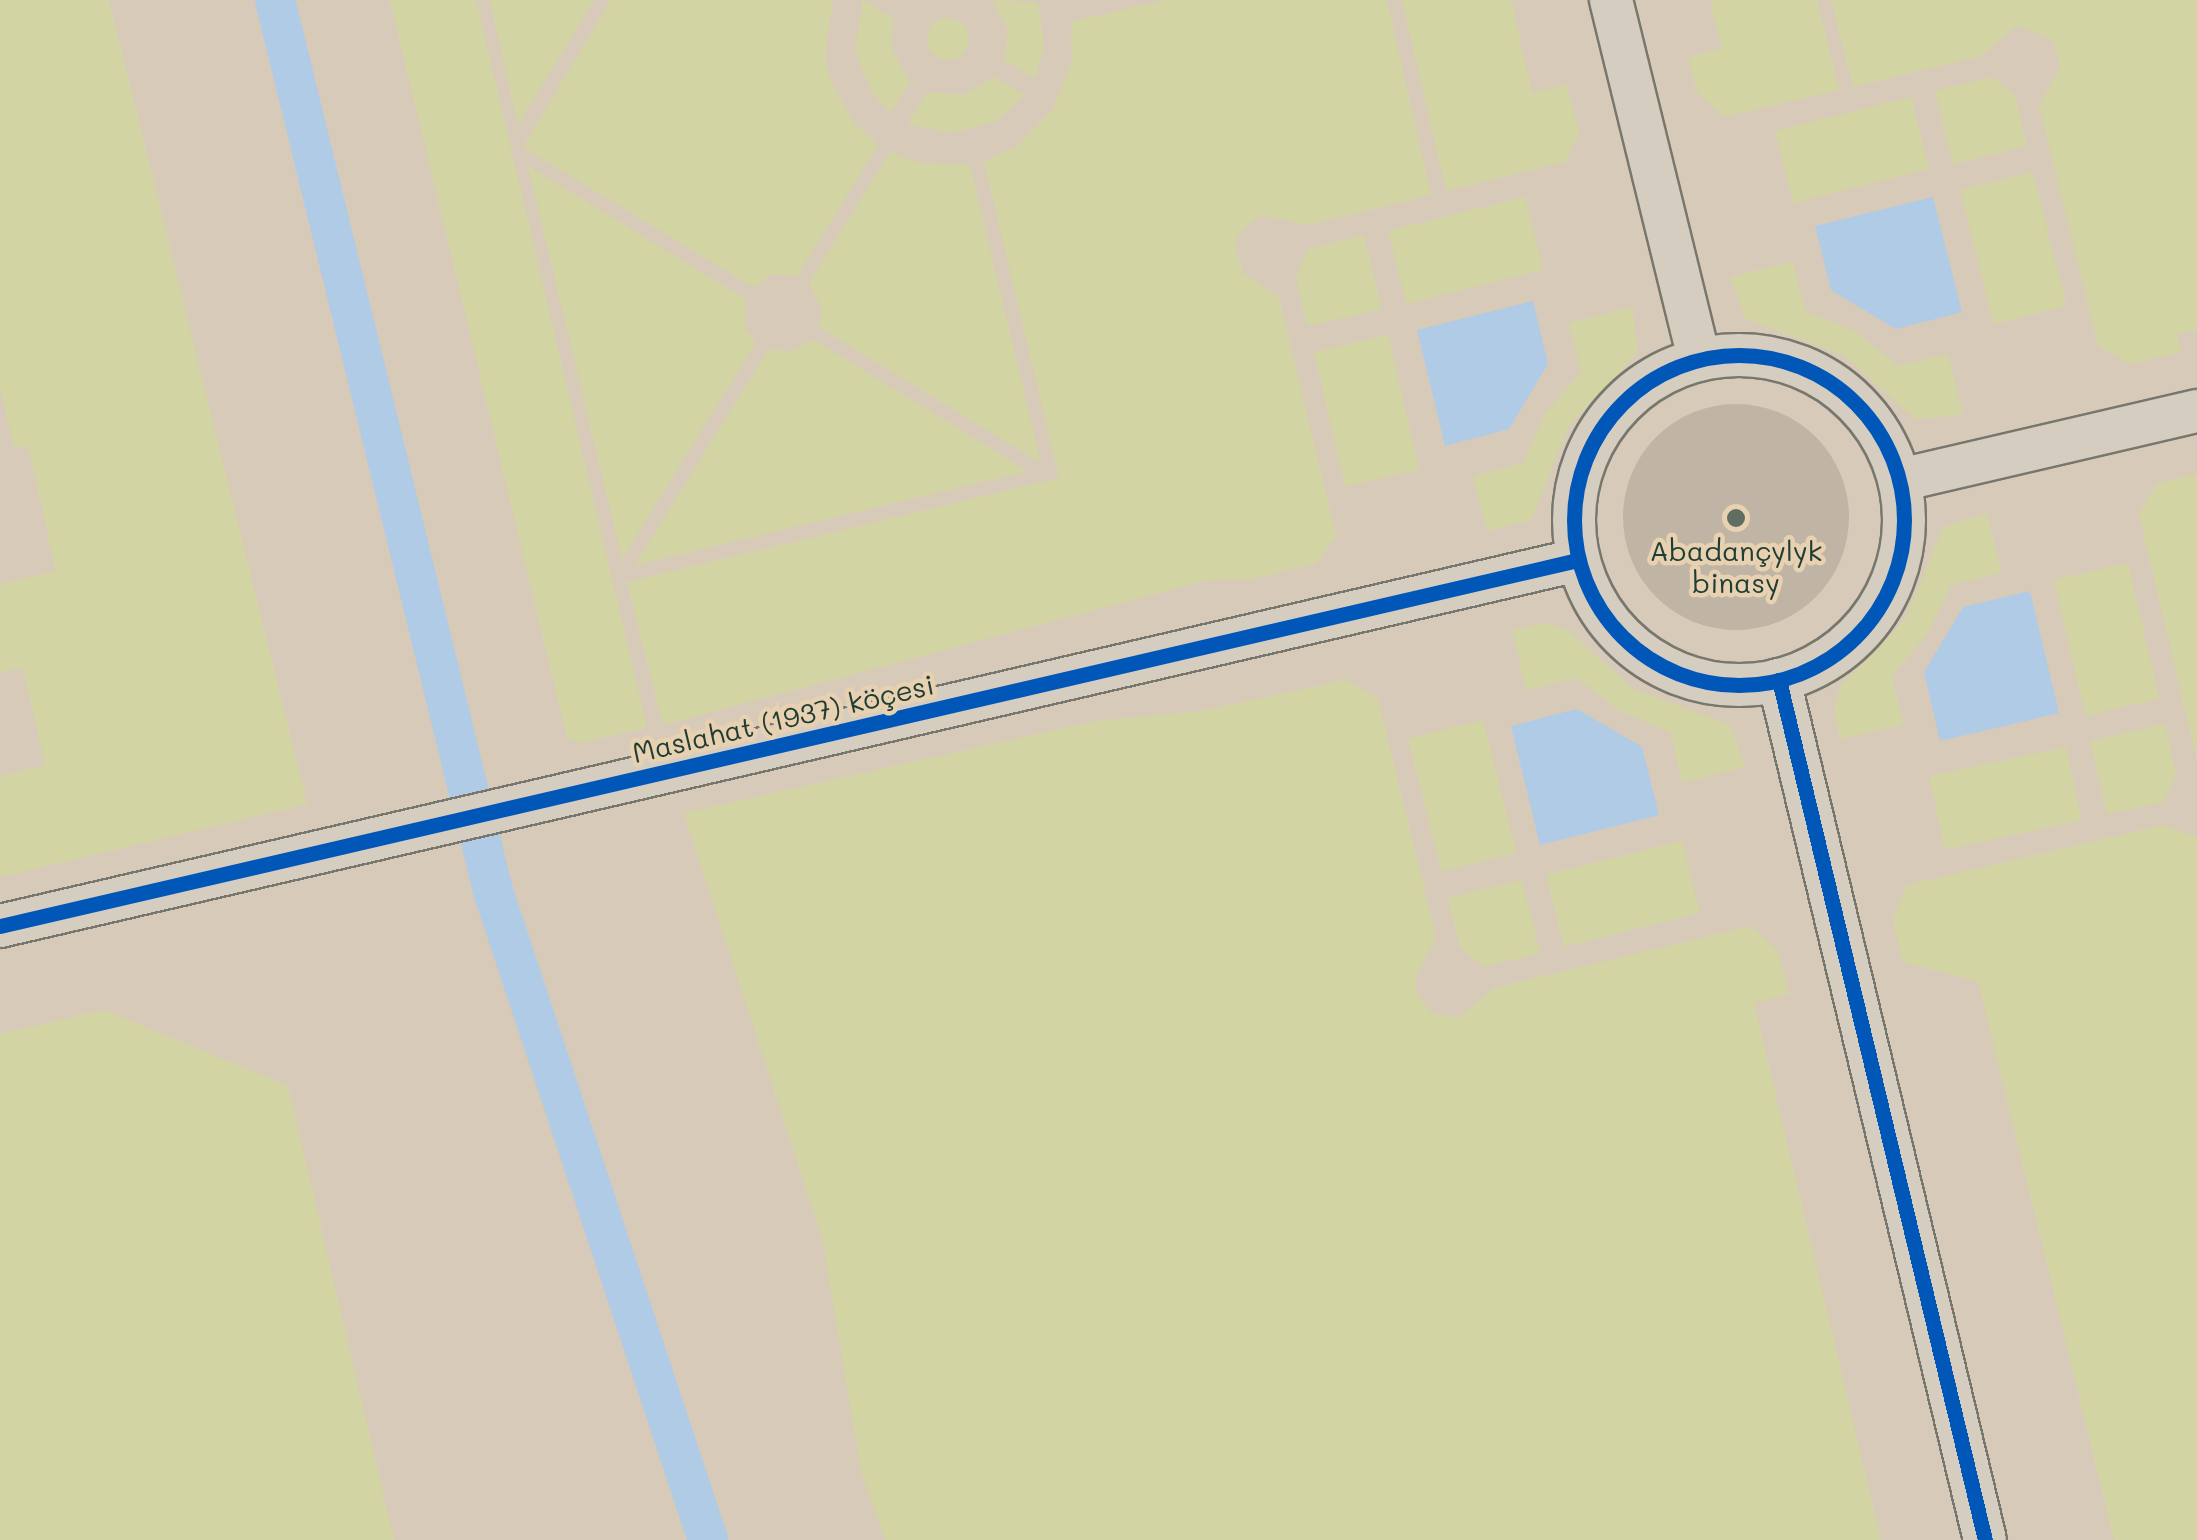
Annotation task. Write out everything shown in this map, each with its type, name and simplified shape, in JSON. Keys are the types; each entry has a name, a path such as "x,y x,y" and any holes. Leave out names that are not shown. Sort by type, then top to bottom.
{"street":[{"path":"1611,0 1699,360"},
{"path":"1756,355 1799,366 1837,386 1877,427 1900,480 1905,508 1899,565 1873,617 1832,657 1779,680 1722,684 1654,661 1601,612 1578,560 1574,502 1590,447 1646,382 1699,360 1756,355"},
{"path":"1900,480 2197,411"},
{"name":"Maslahat (1937) köçesi","path":"0,926 1578,560"},
{"path":"1779,680 1985,1540"}],"green space":[{"path":"0,0 109,0 307,804 0,877 0,776 45,765 23,668 0,672 0,584 56,571 28,446 14,448 0,388"},
{"path":"390,0 476,0 647,728 579,743 567,738"},
{"path":"490,0 594,0 518,125"},
{"path":"611,0 833,0 825,51 829,77 853,122 878,145 797,276 773,274 753,287 523,147"},
{"path":"863,0 894,19 891,47 910,82 891,112 872,93 855,51"},
{"path":"993,0 1038,3 1044,48 1035,78 1004,60 1008,30"},
{"path":"1165,0 1387,0 1431,195 1307,225 1261,215 1240,232 1235,246 1243,273 1279,297 1336,536 1316,563 1253,579 1207,580 663,725 627,582 1059,478 984,161 1018,146 1054,108 1072,60 1071,22"},
{"path":"1402,0 1511,0 1532,93 1567,85 1579,133 1565,162 1446,191"},
{"path":"1710,0 1817,0 1839,90 1724,117 1697,92 1688,57 1722,48"},
{"path":"1831,0 2197,0 2197,330 2177,334 2181,352 2129,364 2098,345 2039,106 2060,68 2054,41 2017,25 1981,56 1853,87"},
{"path":"948,18 963,24 969,39 963,54 948,60 933,54 927,39 933,24"},
{"path":"993,77 1025,95 995,122 951,133 908,124 927,92 964,95"},
{"path":"1992,77 2015,96 2027,146 1953,164 1935,91"},
{"path":"1911,97 1929,169 1793,203 1775,131"},
{"path":"890,152 919,163 970,165 1041,463 819,327 822,310 809,283"},
{"path":"528,166 745,299 745,329 756,342 622,559"},
{"path":"2033,172 2066,306 1994,324 1960,190"},
{"path":"1525,197 1543,270 1406,304 1388,231"},
{"path":"1364,235 1382,309 1307,326 1296,277 1308,249"},
{"path":"1793,262 1805,311 1856,332 1898,366 1948,354 1963,414 1917,420 1843,355 1746,319 1730,277"},
{"path":"1632,307 1638,352 1568,427 1531,520 1487,531 1473,476 1523,463 1545,414 1581,372 1569,323"},
{"path":"1388,335 1419,469 1345,487 1314,352"},
{"path":"812,339 1028,471 635,565 768,350 792,351"},
{"path":"2197,474 2197,761 2139,514 2158,483"},
{"path":"1987,513 2001,573 1951,585 1927,634 1892,676 1903,725 1840,739 1834,707 1841,685 1905,620 1943,528"},
{"path":"2128,563 2159,698 2085,716 2054,580"},
{"path":"1547,623 1568,630 1633,689 1730,725 1745,767 1682,782 1670,732 1620,711 1577,678 1526,690 1512,630"},
{"path":"1346,680 1378,699 1436,937 1416,976 1415,990 1431,1013 1458,1018 1494,988 1751,926 1778,951 1789,994 1754,1003 1881,1540 885,1540 861,1472 822,1238 684,813 1096,721 1206,710"},
{"path":"1483,720 1516,853 1441,872 1408,739"},
{"path":"2165,724 2176,774 2164,802 2107,814 2090,741"},
{"path":"2066,747 2082,820 1945,849 1929,776"},
{"path":"2164,825 2197,837 2197,1540 2114,1540 1978,981 1902,962 1893,919 1907,885"},
{"path":"1682,841 1700,913 1564,947 1546,875"},
{"path":"1522,880 1540,953 1484,967 1460,947 1448,898"},
{"path":"104,1010 288,1086 394,1540 0,1540 0,1034"}],"water":[{"path":"1933,197 1962,312 1896,329 1831,290 1815,226"},
{"path":"1533,301 1548,364 1509,429 1445,446 1417,330"},
{"path":"2030,591 2059,713 1940,741 1924,672 1963,607"},
{"path":"1577,709 1642,747 1659,815 1540,845 1511,726"}],"building":[{"name":"Abadançylyk binasy","path":"1736,404 1779,412 1816,437 1841,474 1849,517 1841,560 1816,597 1779,622 1736,630 1693,622 1656,597 1631,560 1623,517 1631,474 1656,437 1693,412"}],"waterway":[{"path":"275,0 493,891 708,1540"}],"cycle path":[{"path":"1723,355 1755,355 1817,374 1844,392 1867,415 1892,457 1901,488 1904,520 1901,552 1885,598 1867,625 1844,648 1817,666 1787,678 1755,685 1723,685 1661,666 1634,648 1611,625 1593,598 1581,568 1574,536 1574,504 1593,442 1611,415 1634,392 1661,374 1691,362 1723,355"},
{"path":"0,926 1578,560"},
{"path":"1779,680 1985,1540"}],"place":[{"name":"Abadançylyk binasy","path":"1736,518"}]}
